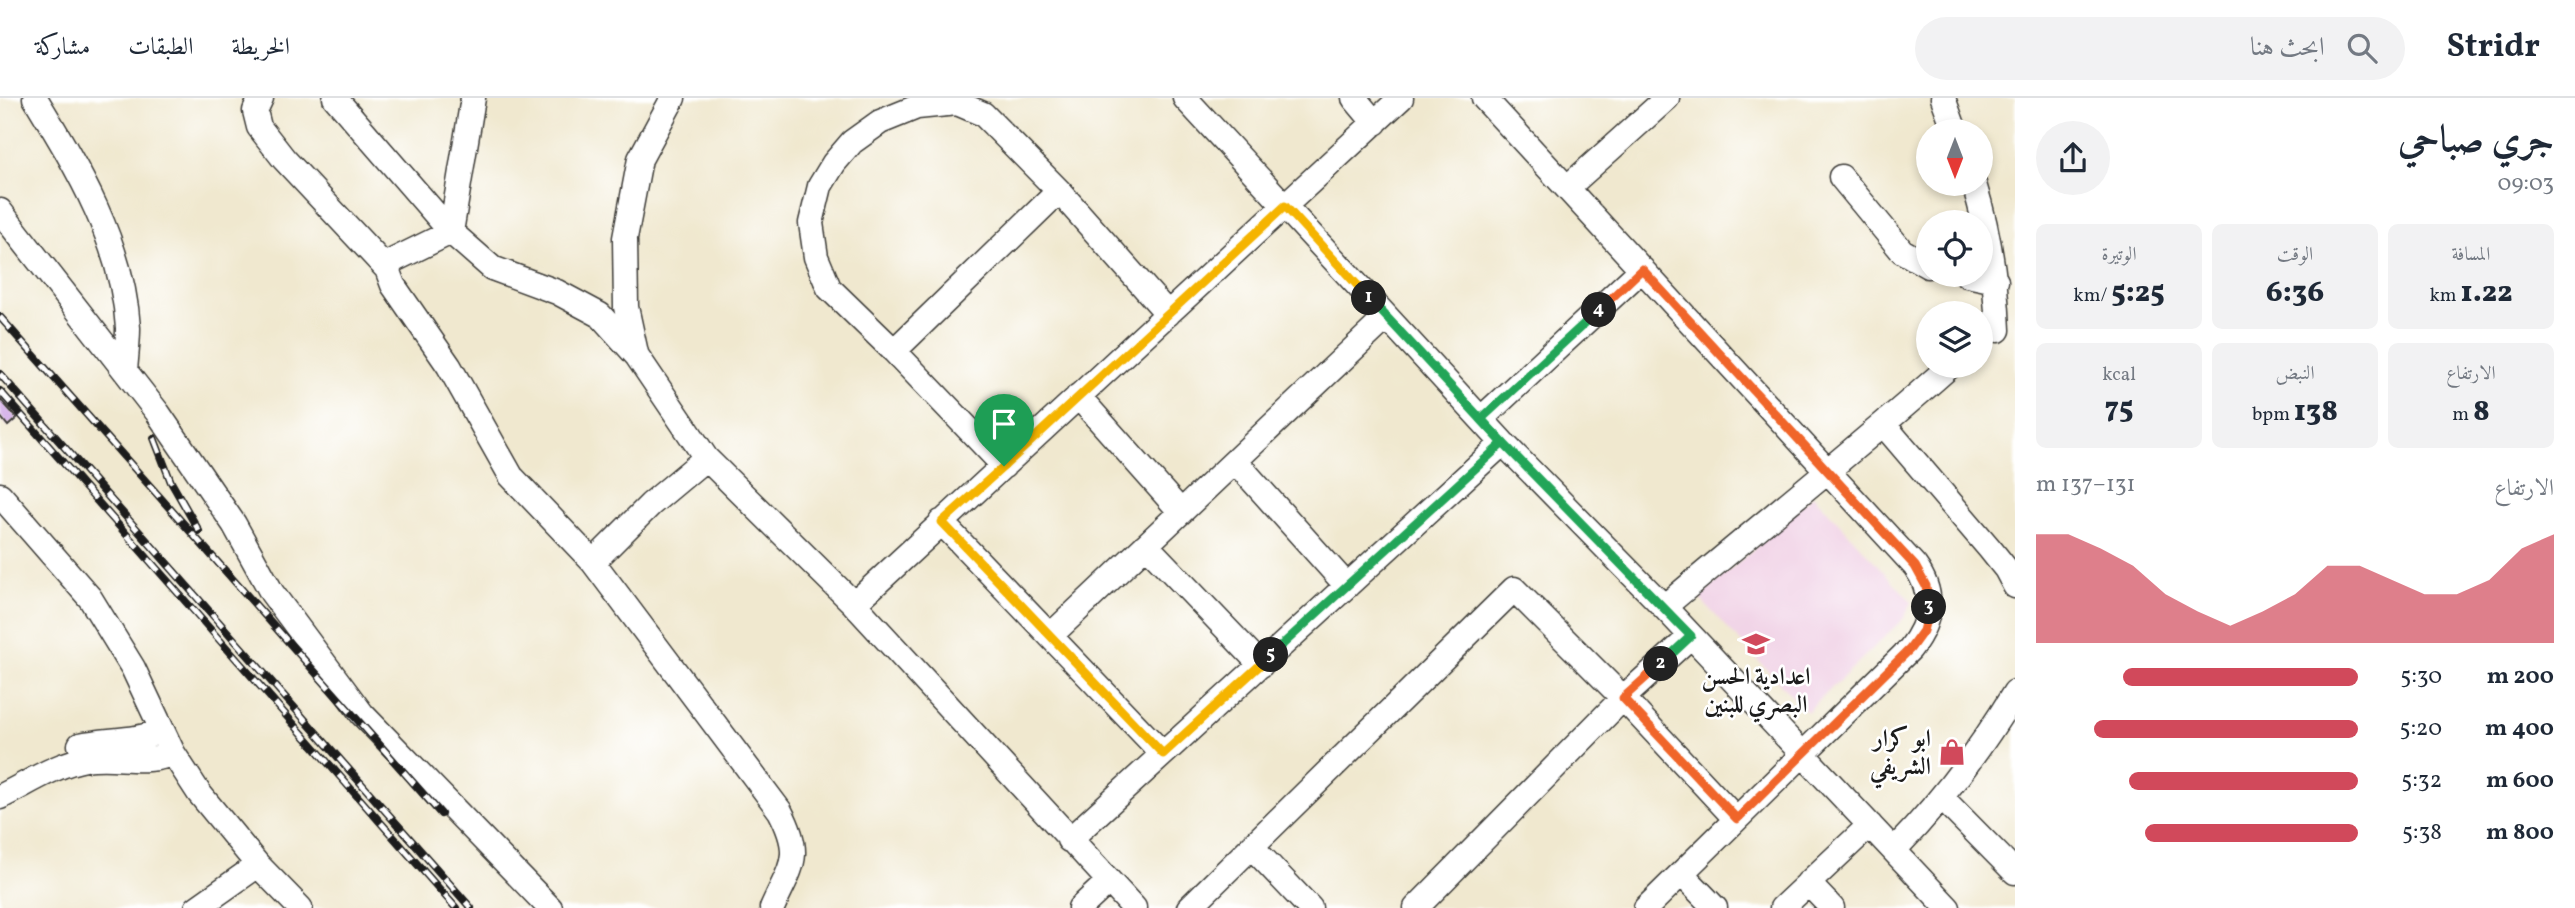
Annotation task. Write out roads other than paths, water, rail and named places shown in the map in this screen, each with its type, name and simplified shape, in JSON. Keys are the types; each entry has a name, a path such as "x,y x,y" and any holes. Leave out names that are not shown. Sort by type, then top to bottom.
{"street":[{"path":"35,98 101,214 119,274 128,328 125,371"},
{"path":"261,98 255,111 259,127 284,159 387,268 393,285 449,366 511,475 593,562 780,811 792,832 795,851 788,876 772,908"},
{"path":"335,98 451,232 492,268 557,292 600,315 637,356 706,458 854,604 1134,908"},
{"path":"451,232 473,98"},
{"path":"637,356 626,307 625,238 640,159 673,98"},
{"path":"1185,98 1503,443 1664,607 1948,908"},
{"path":"1354,98 1375,123"},
{"path":"854,604 1401,98"},
{"path":"1484,98 1828,469 1915,566 1926,586 1929,609 1923,631 1910,649 1646,908"},
{"path":"1568,187 1667,98"},
{"path":"1943,98 1951,119"},
{"path":"1004,466 894,351 829,288 816,257 811,223 820,186 834,163 852,142 880,122 917,107 957,103 983,114 1059,191 1168,314"},
{"path":"1841,177 1902,250 1916,259"},
{"path":"894,351 1059,191"},
{"path":"1977,196 1996,281 1998,334"},
{"path":"0,211 158,412 234,524 272,593 362,714 550,908"},
{"path":"387,268 394,260 451,232"},
{"path":"1481,419 1642,269"},
{"path":"1050,636 1387,317"},
{"path":"1664,607 1884,425 1937,378"},
{"path":"1079,397 1181,512"},
{"path":"1884,425 1990,549 2015,586"},
{"path":"1069,839 1503,443"},
{"path":"593,562 651,504 706,458"},
{"path":"1235,461 1348,586"},
{"path":"0,495 90,598 133,668 161,731 199,793 258,865 300,908"},
{"path":"942,522 1163,754"},
{"path":"1146,545 1261,664"},
{"path":"1189,908 1514,589 1623,698 1737,819"},
{"path":"1416,908 1623,698 1691,636"},
{"path":"1894,850 1942,798 1978,751 2015,692"},
{"path":"0,780 80,745 136,739 161,731"},
{"path":"0,797 66,764 85,759 104,757 151,760 173,753"},
{"path":"1942,798 2015,872"},
{"path":"1782,908 1870,825"},
{"path":"1252,846 1311,908"},
{"path":"197,908 258,865"},
{"path":"1682,874 1715,908"},
{"path":"1080,908 1108,882"},
{"path":"1808,883 1832,908"}],"railway":[{"path":"0,317 441,814"},
{"path":"0,374 471,908"},
{"path":"0,391 456,908"},
{"path":"154,438 171,482 199,531"}],"place":[{"name":"اعدادية الحسن البصري للبنين","path":"1756,644"},
{"name":"ابو كرار الشريفي","path":"1952,752"}]}
